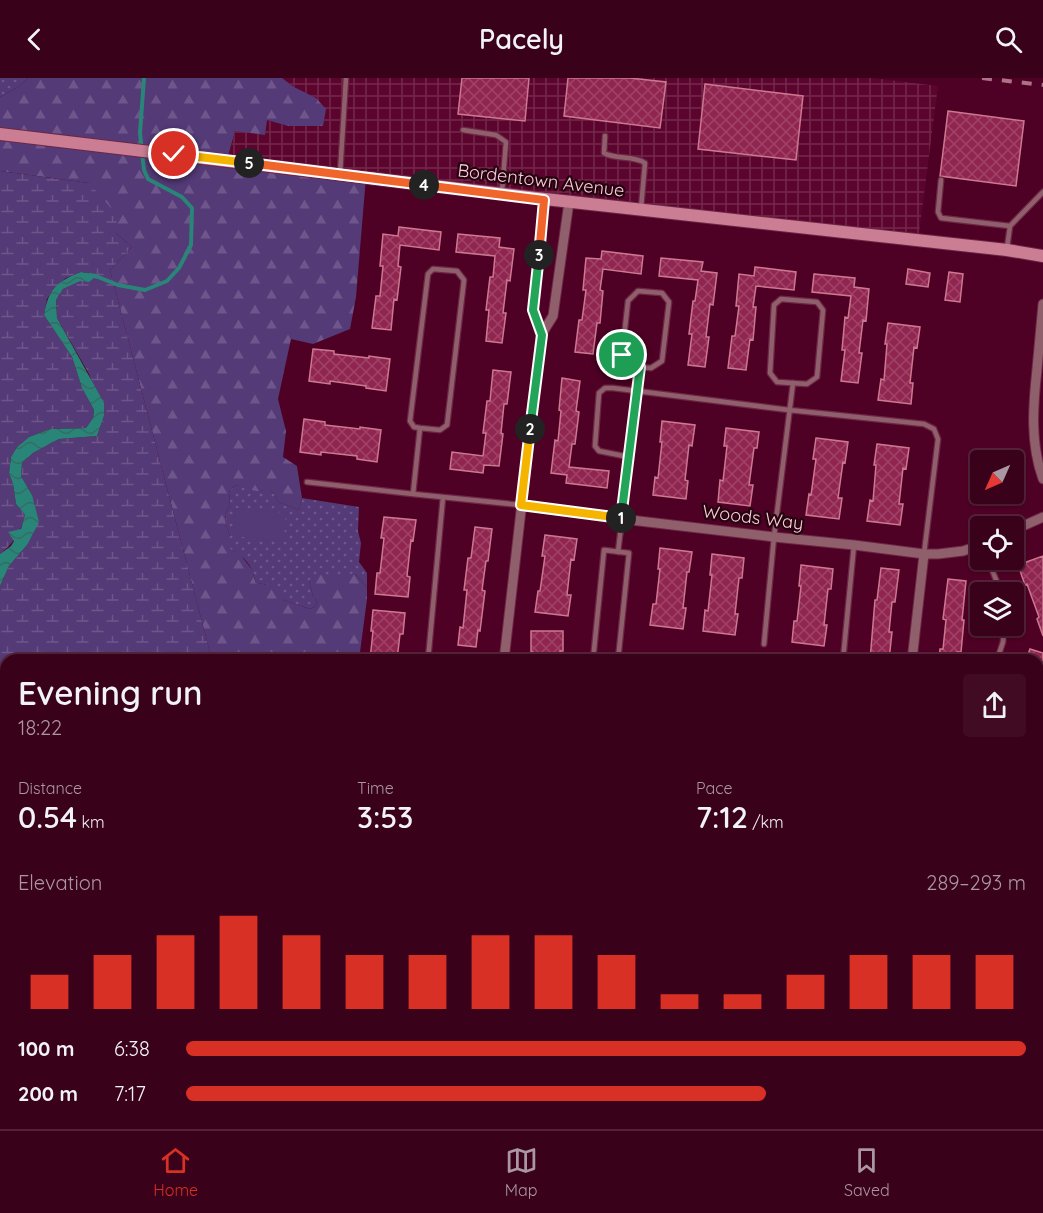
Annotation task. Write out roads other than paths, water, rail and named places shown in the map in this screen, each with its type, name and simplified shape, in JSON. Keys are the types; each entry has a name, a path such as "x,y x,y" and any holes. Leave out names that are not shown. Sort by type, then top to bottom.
{"main road":[{"name":"Bordentown Avenue","path":"0,134 544,200 1007,250 1043,256"}],"street":[{"path":"542,335 533,310 544,200"},
{"path":"505,654 542,335 553,316 569,202"},
{"path":"1043,304 1033,410 1033,433 1043,479"},
{"name":"Woods Way","path":"521,505 924,554 938,555 970,549"},
{"path":"1024,526 1043,517"},
{"path":"913,654 924,554"}],"lane":[{"path":"340,174 346,78"},
{"path":"463,130 496,135 506,142 501,194"},
{"path":"605,136 604,153 610,157 640,159 645,163 640,210"},
{"path":"941,180 938,212 942,218 1010,226"},
{"path":"1007,250 1010,226 1043,192"},
{"path":"433,269 457,271 464,280 447,425 440,430 420,428 414,427 410,421 428,274 433,269"},
{"path":"638,291 662,293 669,302 662,362 651,368 640,367 630,366 622,355 628,301 638,291"},
{"path":"781,299 817,302 823,310 817,377 807,384 793,383 777,382 770,373 774,305 781,299"},
{"path":"618,552 640,367"},
{"path":"764,644 774,537 793,383"},
{"path":"629,457 599,451 595,447 599,393 605,388 924,424 934,429 938,439 924,554"},
{"path":"413,495 420,428"},
{"path":"307,482 521,505"},
{"path":"429,654 443,497"},
{"path":"844,654 854,545"},
{"path":"594,654 604,550 629,553 619,654"},
{"path":"999,654 1003,636"}],"water":[{"path":"81,272 93,274 94,278 89,282 80,281 63,289 56,300 57,318 104,403 104,416 97,436 59,439 33,453 22,463 21,476 32,495 39,522 27,545 9,566 0,586 0,554 14,541 8,532 21,529 25,515 16,504 9,473 11,457 17,447 29,437 50,429 86,428 93,418 94,410 82,388 72,357 44,315 48,298 55,287 65,279"}],"waterway":[{"path":"90,275 118,285 145,290 167,281 179,268 191,245 192,208 182,197 148,179 144,170 140,133 144,78"}],"railway":[{"path":"982,78 1043,85"}]}
